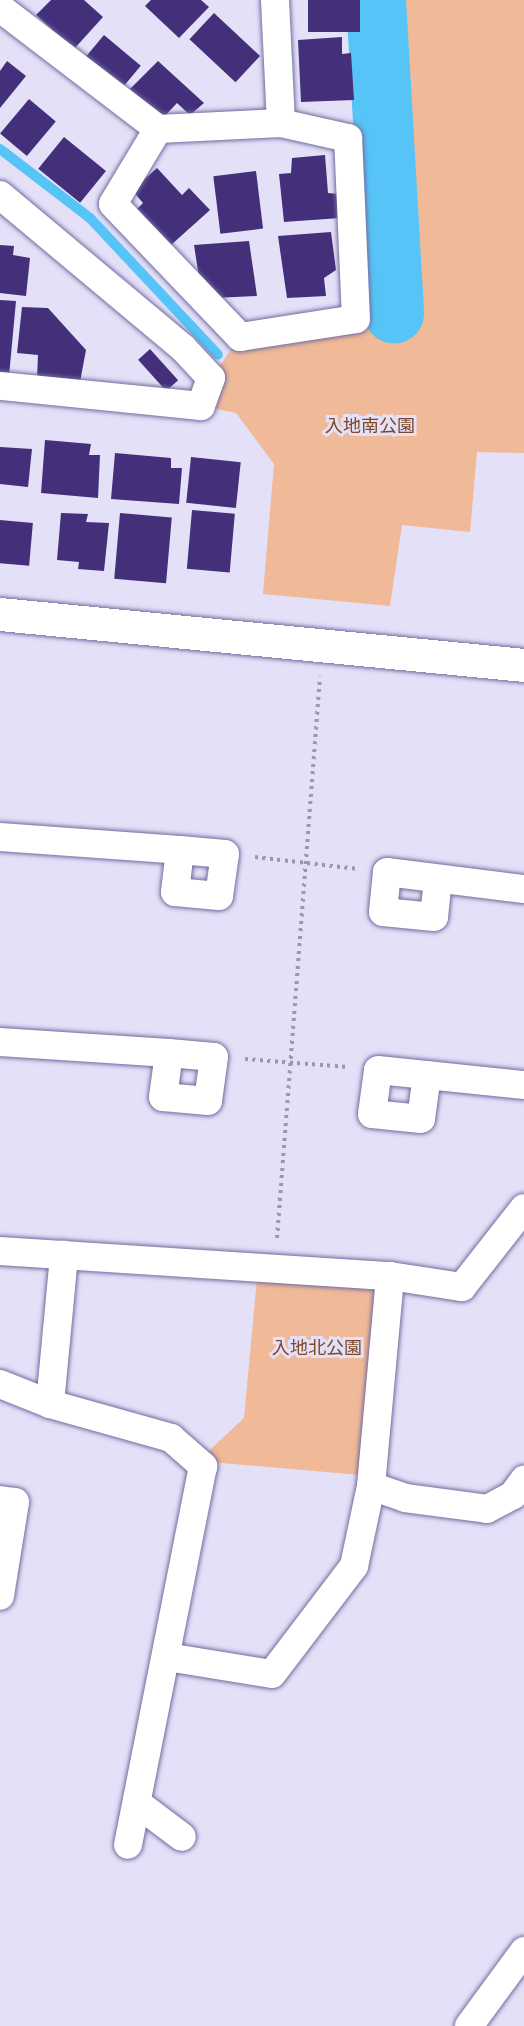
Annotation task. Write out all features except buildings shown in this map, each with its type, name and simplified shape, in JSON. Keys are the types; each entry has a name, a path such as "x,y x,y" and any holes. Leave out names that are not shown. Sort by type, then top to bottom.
{"street":[{"path":"275,0 281,123"},
{"path":"0,8 158,129 281,123 348,138 356,319 240,337 113,204 158,129"},
{"path":"0,195 183,348 211,378 201,406 0,386"},
{"path":"0,614 323,648 524,665"},
{"path":"0,837 180,850 225,854 219,896 175,892 180,850"},
{"path":"438,879 434,917 383,912 387,872 524,889"},
{"path":"0,1042 169,1053 214,1057 208,1101 163,1096 169,1053"},
{"path":"427,1075 421,1119 372,1114 378,1070 427,1075 524,1085"},
{"path":"0,1251 390,1276 462,1287 524,1208"},
{"path":"50,1404 64,1255"},
{"path":"167,1657 272,1674 354,1566 371,1486 390,1276"},
{"path":"0,1384 50,1404 171,1438 203,1466 128,1845"},
{"path":"371,1486 405,1498 487,1509 513,1495 524,1480"},
{"path":"0,1500 15,1502 0,1596"},
{"path":"137,1803 182,1837"},
{"path":"469,2026 524,1951"}],"path":[{"path":"275,1269 323,648"},
{"path":"225,854 387,872"},
{"path":"214,1057 378,1070"}],"green space":[{"name":"入地南公園","path":"392,0 524,0 524,453 477,452 470,532 402,525 390,606 263,594 274,464 236,413 201,406 211,378 240,337 356,319 404,323"},
{"name":"入地北公園","path":"258,1268 390,1276 372,1476 198,1461 244,1418"}],"waterway":[{"path":"376,0 394,313"},
{"path":"0,149 90,218 218,355"}]}
